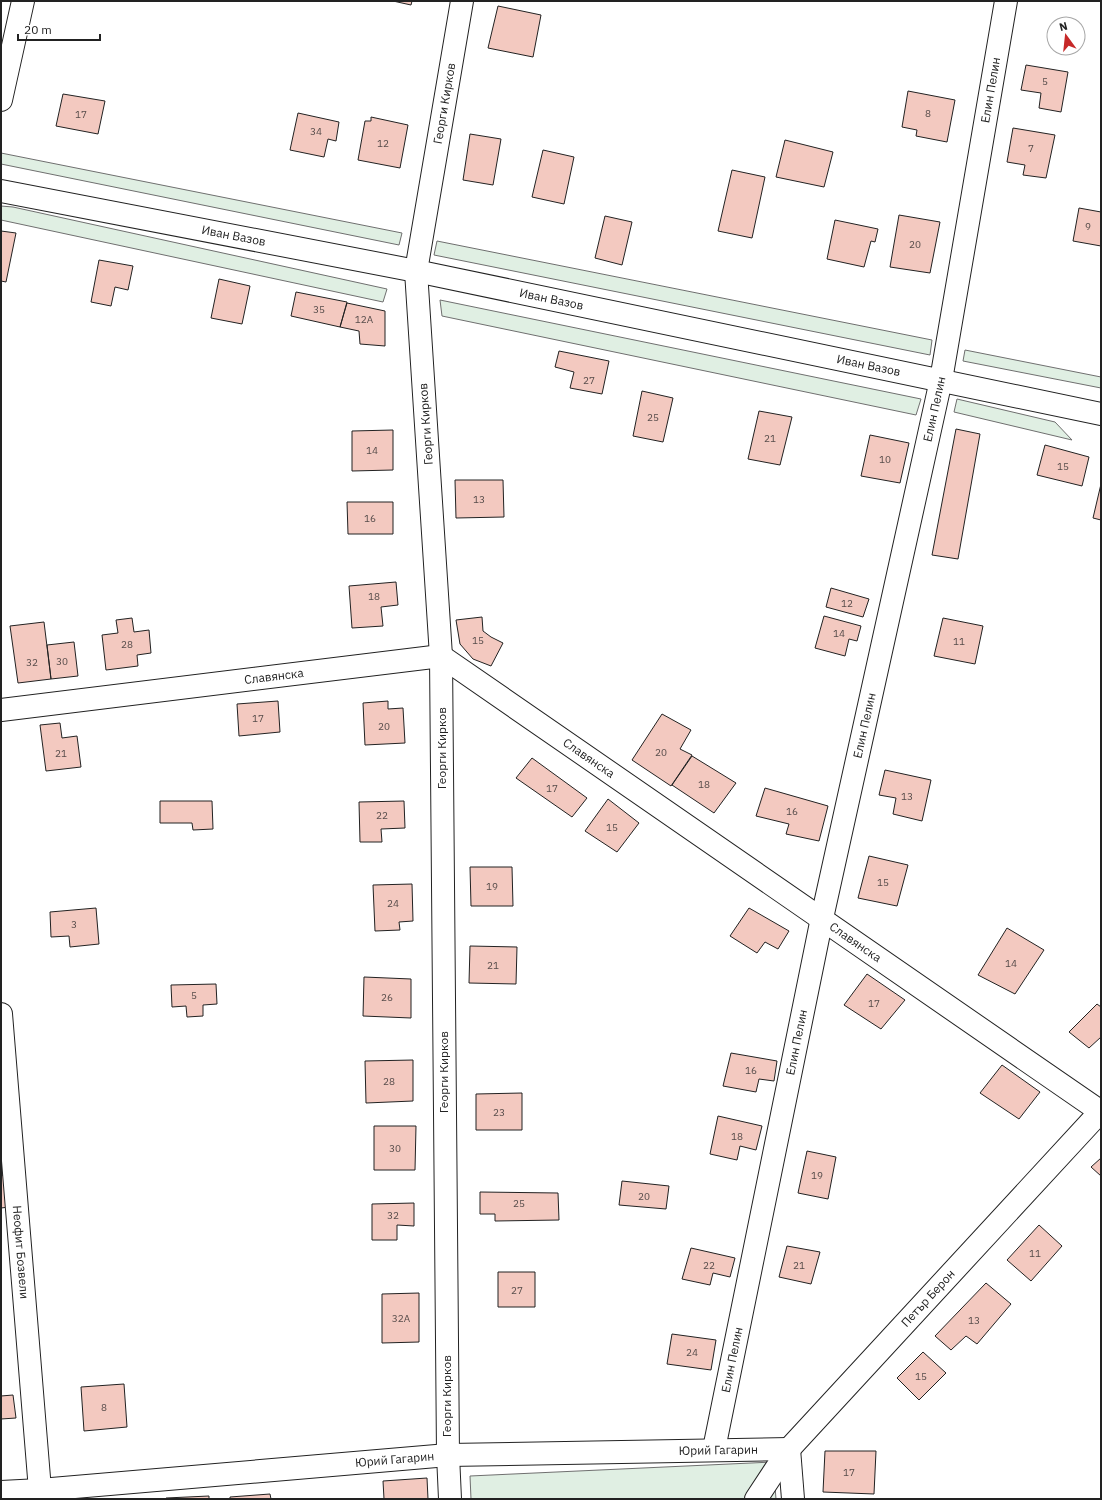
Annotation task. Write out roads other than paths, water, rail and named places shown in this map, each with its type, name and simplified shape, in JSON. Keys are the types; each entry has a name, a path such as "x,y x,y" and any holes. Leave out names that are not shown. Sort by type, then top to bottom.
{"street":[{"path":"1,100 23,1"},
{"name":"Георги Кирков","path":"450,1499 448,1455 441,656 416,271 462,1"},
{"name":"Елин Пелин","path":"714,1450 822,918 941,380 1006,1"},
{"name":"Иван Вазов","path":"1,191 416,271 1101,414"},
{"name":"Славянска","path":"1,710 441,656 1101,1111"},
{"name":"Неофит Бозвели","path":"1,1014 40,1490"},
{"name":"Петър Берон","path":"756,1499 789,1449 1101,1111"},
{"path":"789,1449 793,1499"},
{"name":"Юрий Гагарин","path":"1,1492 40,1490 448,1455 789,1449"}]}
